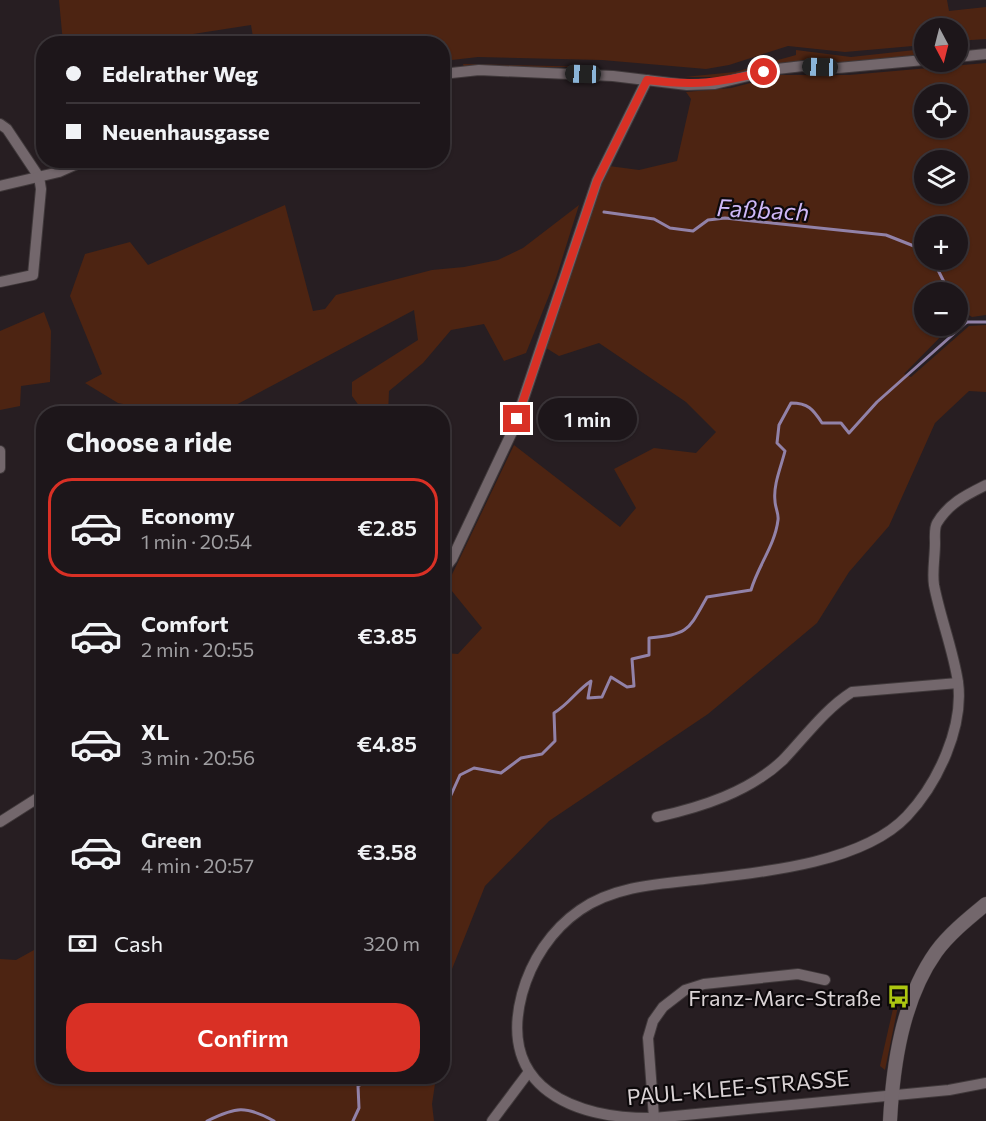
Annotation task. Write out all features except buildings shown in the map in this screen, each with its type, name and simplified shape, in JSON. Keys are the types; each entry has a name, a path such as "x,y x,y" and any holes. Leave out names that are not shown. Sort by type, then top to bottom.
{"street":[{"path":"968,56 986,54"},
{"path":"450,73 479,70 647,80 687,85 715,84 794,67 838,68 914,61"},
{"path":"450,562 513,430 597,181 647,80"},
{"path":"0,123 7,129 39,177 41,189 33,275 0,282"},
{"path":"0,186 39,177 64,168"},
{"path":"0,451 0,468"},
{"path":"492,1121 528,1073 519,1052 515,1027 520,1001 532,967 541,950 579,910 621,890 743,874 813,860 867,843 906,817 937,771 955,724 958,682 934,583 936,525 957,499 986,485"},
{"path":"657,817 718,799 749,786 782,761 840,700 852,692 958,682"},
{"path":"0,822 36,799"},
{"path":"890,1121 891,1094 900,1036 921,981 936,953 986,904"},
{"path":"654,1118 648,1038 653,1021 663,1007 685,990 704,984 798,974 825,980"},
{"name":"PAUL-KLEE-STRASSE","path":"528,1073 566,1103 607,1116 654,1118 735,1116 891,1094"},
{"path":"891,1094 949,1090 986,1083"}],"shaded area":[{"path":"59,0 947,0 949,11 986,7 986,39 968,40 968,18 914,18 914,46 845,52 788,46 729,65 706,69 602,60 478,57 450,60 450,36 253,36 251,25 180,36 62,36"},
{"path":"796,50 851,57 914,50 914,56 724,77 684,77 735,72 796,55"},
{"path":"986,63 986,315 972,317 968,314 968,282 914,282 914,336 941,336 904,374 911,377 958,336 968,336 969,326 986,325 986,392 969,391 935,423 889,526 849,572 817,623 708,714 549,821 485,886 452,969 450,983 450,653 458,654 482,628 450,589 450,579 514,445 620,527 636,508 614,469 654,448 696,453 716,432 686,402 599,343 559,356 543,346 600,185 609,166 639,170 677,161 691,99 686,92 731,88 781,75 849,75 914,69 914,72 968,72 968,65"},
{"path":"463,64 599,67 464,67"},
{"path":"285,205 313,311 325,309 336,295 432,270 464,267 498,260 523,248 579,205 556,278 526,353 504,361 484,324 451,330 423,363 389,391 388,406 359,406 352,396 352,382 418,340 414,310 234,406 133,406 118,403 85,383 102,374 70,296 85,254 130,242 148,265"},
{"path":"44,312 51,331 50,382 21,386 20,406 0,410 0,331"},
{"path":"36,949 36,1084 435,1084 432,1104 434,1121 0,1121 0,959 16,960"},
{"path":"895,1000 899,1001 885,1070 880,1066"}],"waterway":[{"name":"Faßbach","path":"604,212 654,219 670,228 693,231 708,220 725,218 886,235 914,246"},
{"name":"Faßbach","path":"938,270 944,282"},
{"path":"450,797 460,775 474,768 501,773 521,758 542,754 555,741 554,713 591,681 588,698 602,697 611,677 627,687 634,686 632,659 649,655 649,638 672,635 686,629 707,597 751,590 776,529 778,518 775,489 785,451 777,443 779,425 791,403 802,404 810,408 822,423 841,423 849,433 877,402 967,322 986,322"},
{"path":"353,1121 359,1108 358,1086 362,1084"},
{"path":"207,1121 240,1110 255,1112 274,1121"}],"place":[{"name":"Franz-Marc-Straße","path":"899,997"}],"route":[{"path":"517,419 597,181 647,80 687,85 715,84 764,72"}]}
